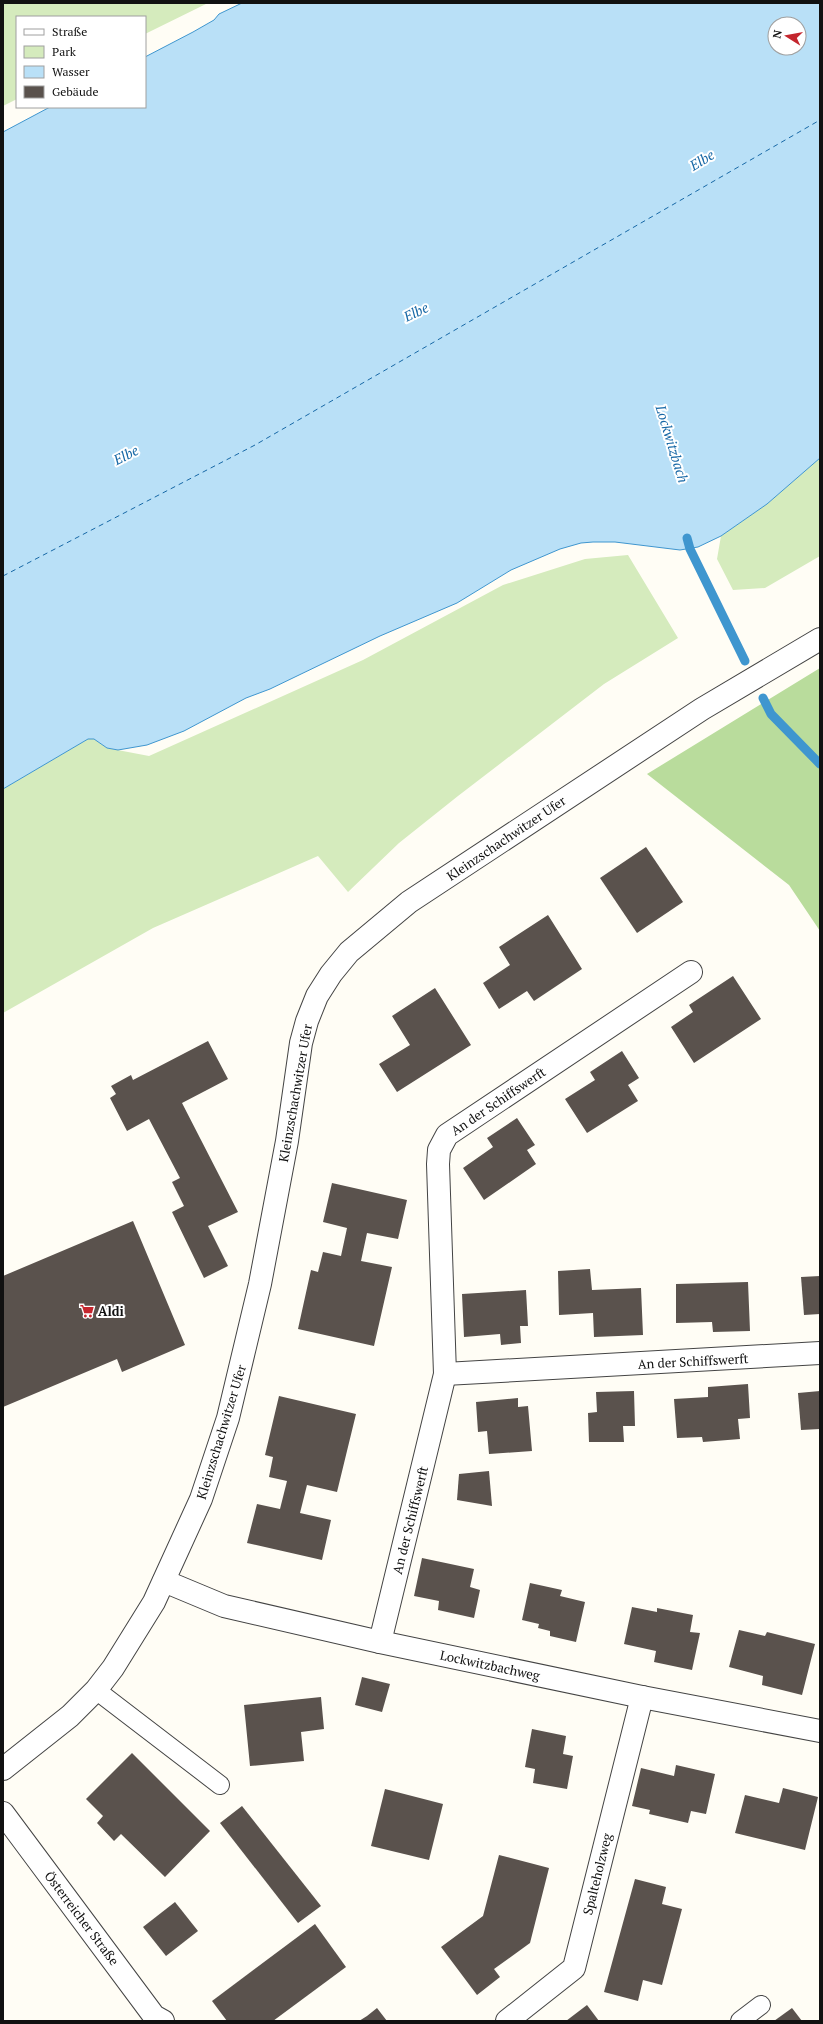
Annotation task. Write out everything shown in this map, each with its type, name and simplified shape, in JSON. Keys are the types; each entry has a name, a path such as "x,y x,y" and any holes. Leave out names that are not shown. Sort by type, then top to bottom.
{"street":[{"name":"Kleinzschachwitzer Ufer","path":"3,1770 70,1716 96,1690 128,1645 164,1581 201,1499 230,1411 260,1284 287,1140 301,1043 307,1021 317,996 331,974 348,952 409,902 719,699 820,639"},
{"name":"An der Schiffswerft","path":"380,1642 446,1374 438,1164 439,1150 447,1135 691,972"},
{"name":"An der Schiffswerft","path":"446,1374 820,1353"},
{"name":"Lockwitzbachweg","path":"164,1581 224,1606 380,1642 642,1698 820,1731"},
{"name":"Spalteholzweg","path":"507,2021 574,1968 642,1698"},
{"name":"Österreicher Straße","path":"3,1813 154,2016 163,2021"}],"lane":[{"path":"96,1690 220,1785"},
{"path":"740,2021 761,2005"}],"green space":[{"path":"3,3 208,3 146,34 146,16 16,16 16,100 3,106"},
{"path":"820,458 820,556 765,588 733,590 717,559 721,536 767,504"},
{"path":"628,555 678,638 604,684 458,796 399,843 348,892 318,856 153,928 3,1013 3,789 88,739 94,739 107,748 149,756 363,660 503,585 585,559"},
{"path":"820,668 820,931 789,885 647,774"}],"water":[{"name":"Elbe","path":"242,3 820,3 820,458 767,504 721,536 698,547 680,550 615,542 593,542 581,543 560,549 511,570 457,603 380,636 270,689 246,698 184,731 147,745 118,750 107,748 94,739 88,739 3,789 3,132 48,108 146,108 146,56 214,20 219,14"}],"building":[{"path":"646,847 683,902 637,933 600,878"},
{"path":"548,915 582,969 534,1001 527,991 499,1009 483,983 510,965 499,947"},
{"path":"733,976 761,1019 694,1063 671,1027 693,1012 689,1005"},
{"path":"435,988 471,1045 397,1092 379,1064 410,1045 392,1016"},
{"path":"208,1041 228,1079 182,1103 238,1212 208,1226 228,1266 204,1278 172,1212 184,1206 172,1182 180,1178 149,1119 127,1131 110,1098 116,1094 111,1086 131,1075 133,1080"},
{"path":"622,1051 639,1078 628,1085 638,1101 587,1133 565,1099 595,1080 590,1072"},
{"path":"517,1118 535,1145 527,1150 536,1164 484,1200 463,1168 493,1147 487,1138"},
{"path":"332,1183 407,1200 398,1239 367,1233 361,1261 392,1267 374,1346 298,1329 311,1270 318,1272 323,1252 341,1256 347,1228 323,1222"},
{"name":"Aldi","path":"133,1221 185,1345 122,1372 117,1359 3,1407 3,1276"},
{"path":"590,1269 592,1290 641,1288 643,1335 594,1337 593,1313 559,1315 558,1271"},
{"path":"820,1276 820,1314 804,1315 801,1277"},
{"path":"748,1282 750,1331 713,1332 712,1322 676,1323 676,1284"},
{"path":"526,1290 528,1326 520,1326 521,1343 501,1345 500,1334 464,1337 462,1294"},
{"path":"748,1384 750,1418 738,1419 740,1439 703,1442 702,1437 677,1438 674,1399 708,1397 708,1387"},
{"path":"634,1391 635,1426 623,1426 624,1442 589,1442 588,1413 597,1412 596,1392"},
{"path":"820,1391 820,1429 801,1430 798,1393"},
{"path":"279,1396 356,1414 337,1492 307,1485 300,1513 331,1520 322,1560 247,1543 257,1504 280,1509 287,1481 269,1477 273,1457 265,1455"},
{"path":"518,1398 518,1407 528,1406 532,1451 489,1454 487,1431 478,1432 476,1402"},
{"path":"489,1471 492,1506 457,1500 459,1474"},
{"path":"422,1558 474,1569 470,1587 480,1590 474,1618 438,1610 439,1601 414,1596"},
{"path":"530,1583 562,1590 560,1596 585,1602 576,1642 550,1636 550,1631 538,1628 539,1624 522,1620"},
{"path":"632,1607 657,1612 657,1608 693,1615 690,1632 700,1633 692,1670 654,1662 656,1651 624,1644"},
{"path":"739,1630 765,1636 767,1632 815,1644 802,1695 762,1685 763,1676 729,1667"},
{"path":"362,1677 390,1684 382,1712 355,1705"},
{"path":"321,1697 324,1729 301,1732 304,1761 250,1766 244,1705"},
{"path":"532,1729 566,1736 563,1754 573,1756 567,1789 533,1783 535,1769 525,1767"},
{"path":"132,1753 210,1831 165,1877 121,1834 114,1841 97,1823 103,1816 86,1799"},
{"path":"676,1765 715,1774 706,1814 691,1811 688,1823 649,1814 650,1810 632,1806 641,1768 674,1776"},
{"path":"783,1788 818,1797 805,1850 735,1833 745,1795 779,1803"},
{"path":"385,1789 443,1804 429,1860 371,1846"},
{"path":"242,1806 321,1906 298,1923 220,1823"},
{"path":"499,1855 549,1868 530,1943 494,1969 500,1977 477,1995 441,1947 483,1916"},
{"path":"635,1879 666,1887 662,1904 682,1909 662,1985 643,1980 638,2001 604,1992"},
{"path":"175,1902 198,1931 166,1956 143,1927"},
{"path":"315,1924 346,1967 273,2021 227,2021 212,2001"},
{"path":"587,2005 599,2021 566,2021"},
{"path":"377,2008 387,2021 359,2021 367,2016"},
{"path":"792,2008 802,2021 774,2021"}],"waterway":[{"name":"Lockwitzbach","path":"687,538 690,549 745,661"},
{"name":"Lockwitzbach","path":"763,698 771,714 820,764"}],"ferry route":[{"path":"3,576 255,445 820,120"}],"place":[{"name":"Aldi","path":"87,1311"}]}
